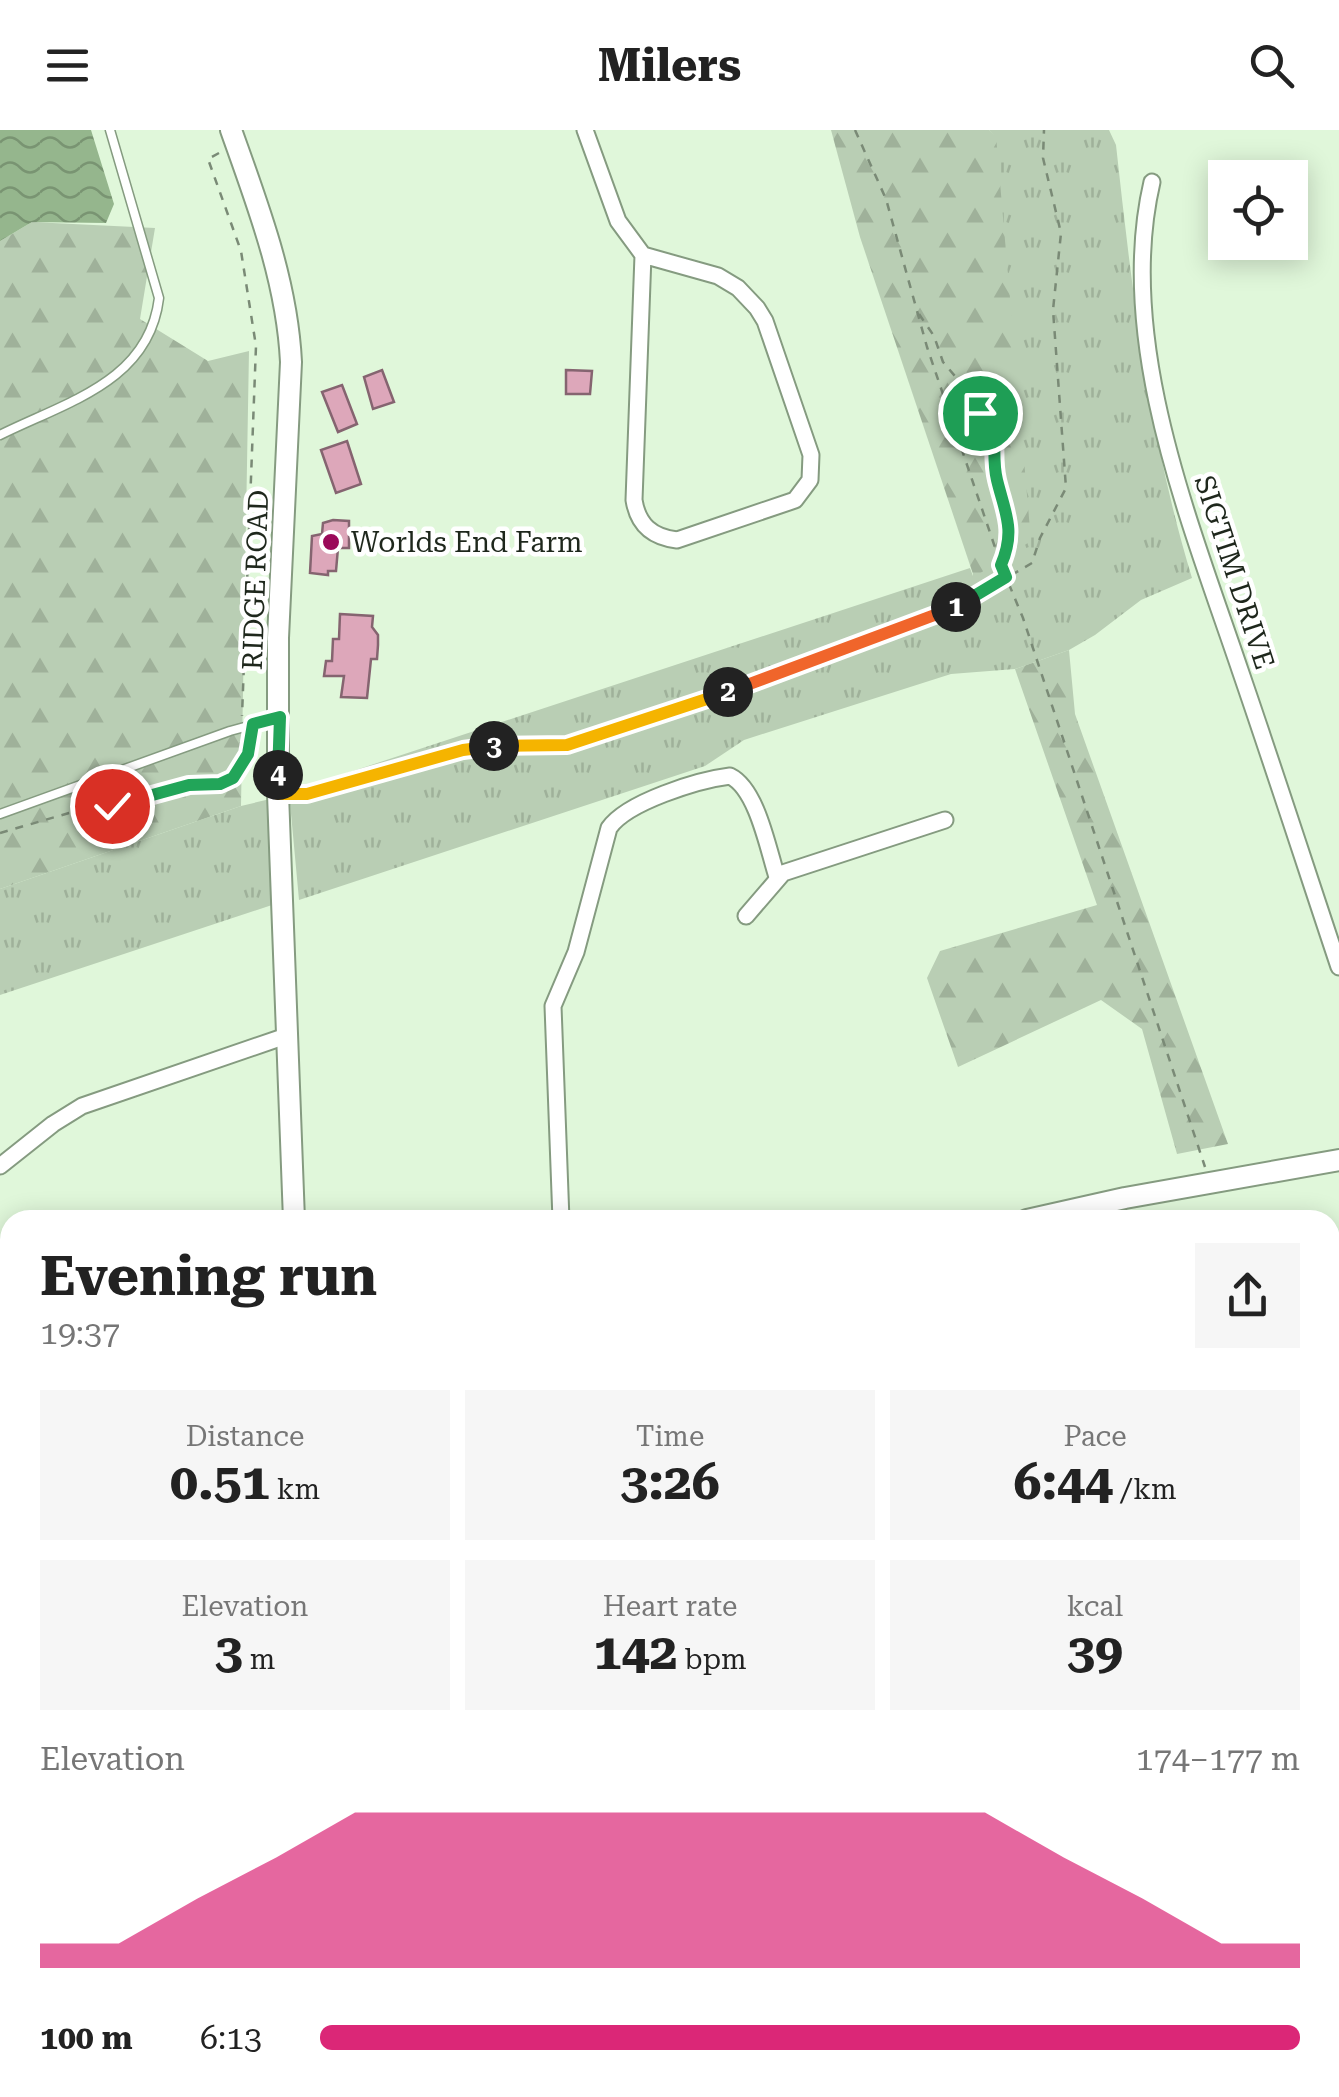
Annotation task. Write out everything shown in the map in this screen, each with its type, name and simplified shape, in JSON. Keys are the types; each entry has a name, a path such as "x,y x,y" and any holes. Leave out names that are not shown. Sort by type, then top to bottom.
{"main road":[{"name":"RIDGE ROAD","path":"231,130 272,248 289,320 291,362 278,638 278,794 294,1210"},
{"path":"1076,1210 1339,1160"}],"street":[{"path":"586,130 618,221 644,255 718,276 748,297 765,321 813,463 807,488 788,504 676,540 658,536 638,518 634,500 644,255"},
{"name":"SIGTIM DRIVE","path":"1152,182 1142,222 1144,303 1166,438 1204,564 1339,967"},
{"path":"561,1210 553,1006 576,952 609,828 616,817 730,776 738,780 752,801 777,878"},
{"path":"746,916 783,873 944,820"},
{"path":"0,1166 82,1106 286,1036"}],"lane":[{"path":"0,435 113,378 135,358 154,323 159,298 110,130"},
{"path":"0,814 280,717"}],"path":[{"path":"854,130 886,199 917,312 1001,565 1030,637 1210,1183"},
{"path":"278,794 307,794 463,750 567,745 606,734 763,681 950,610 1032,563 1040,538 1066,488 1053,310 1061,233 1043,158 1044,130"},
{"path":"222,151 208,159 241,252 256,346 240,767"},
{"path":"917,312 934,336 943,362 970,394 980,413 997,416 996,476 1009,526 1008,548 1001,565"},
{"path":"0,833 189,785 220,784 233,778 248,754 253,724"}],"green space":[{"path":"831,130 989,130 996,136 1031,541 974,577 860,237"},
{"path":"989,130 1109,130 1116,145 1153,418 1192,578 1141,600 1069,650 1015,669 951,674 744,740 705,766 299,900 289,792 970,568 973,576 996,137"},
{"path":"32,222 155,228 140,319 208,361 249,351 241,806 0,889 0,241"},
{"path":"1069,650 1075,714 1228,1144 1177,1154 1142,1029 1101,1000 958,1067 927,978 940,951 1097,905 1015,669"},
{"path":"270,799 272,905 0,995 0,889"}],"water":[{"path":"0,130 91,130 114,204 106,223 32,222 0,241"}],"building":[{"path":"382,370 394,402 373,409 364,377"},
{"path":"566,370 592,371 590,394 566,394"},
{"path":"342,385 357,424 338,432 322,392"},
{"path":"347,441 361,484 336,493 321,450"},
{"name":"Worlds End Farm","path":"349,521 349,548 338,548 336,571 328,571 328,575 310,573 312,536 322,534 323,523"},
{"path":"340,614 373,616 372,627 378,635 377,659 371,659 367,698 341,697 344,676 324,676 326,661 332,661 333,639 339,639"}],"place":[{"name":"Worlds End Farm","path":"331,542"}],"route":[{"path":"112,806 189,785 220,784 233,778 248,754 253,724 280,717 278,794 307,794 463,750 567,745 606,734 763,681 950,610 1006,577 1001,565 1008,548 1009,526 996,476 997,416 980,413"}]}
